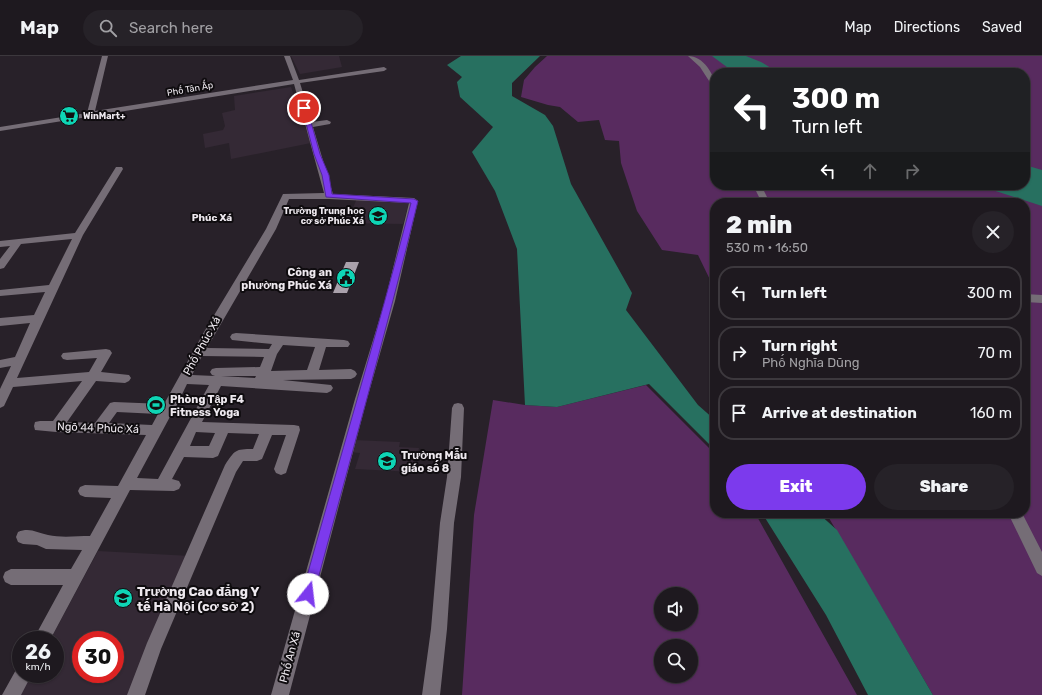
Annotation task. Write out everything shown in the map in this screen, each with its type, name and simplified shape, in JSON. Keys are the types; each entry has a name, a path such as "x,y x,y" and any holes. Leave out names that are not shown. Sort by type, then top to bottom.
{"street":[{"path":"90,115 105,56"},
{"path":"287,56 297,82 317,154 326,175 328,196"},
{"path":"691,56 703,66 710,78"},
{"name":"Phố Tân Ấp","path":"0,129 214,94 384,69"},
{"path":"310,125 328,122"},
{"path":"0,403 36,322 78,235 119,169"},
{"name":"Phố Phúc Xá","path":"46,631 199,352 271,229 286,196 328,196"},
{"name":"Phố An Xá","path":"280,695 361,399 390,301 414,201 328,196"},
{"path":"0,244 78,235"},
{"path":"0,265 18,242"},
{"path":"0,293 52,288"},
{"path":"1030,298 1042,299"},
{"path":"0,322 36,322"},
{"path":"0,330 36,322"},
{"path":"236,337 344,344"},
{"path":"262,377 272,353 280,341"},
{"path":"312,375 322,343"},
{"path":"199,352 272,353"},
{"path":"56,426 93,376 106,353 68,356"},
{"path":"0,364 20,360"},
{"path":"184,379 351,374"},
{"path":"9,383 93,376 125,378"},
{"path":"85,491 168,485 180,451 216,377"},
{"path":"262,377 327,388"},
{"path":"98,428 114,407 168,409"},
{"path":"431,695 439,629 447,524 454,477 458,408"},
{"name":"Ngõ 44 Phúc Xá","path":"40,426 157,430"},
{"path":"193,427 294,430 281,469"},
{"path":"180,451 213,452 224,428"},
{"path":"136,695 153,649 230,469 239,455 257,455 268,429"},
{"path":"1017,518 1042,568"},
{"path":"23,537 39,538 46,542 94,543"},
{"path":"11,577 76,577"},
{"path":"12,695 18,683"}],"shaded area":[{"path":"291,56 339,56 342,67 300,74"},
{"path":"461,56 540,56 512,83 512,96 545,115 553,126 571,184 632,293 626,310 698,405 710,416 710,445 649,384 557,407 525,405 517,249 495,191 472,152 493,127 460,97 457,82 462,77 447,65"},
{"path":"547,56 1042,56 1042,695 933,695 829,518 1030,518 1030,198 710,198 710,280 698,255 662,250 637,211 621,163 619,141 605,140 599,120 578,122 560,107 521,97 524,80"},
{"path":"712,56 746,56 771,68 728,68"},
{"path":"291,87 311,143 231,159 229,143 205,148 203,134 223,130 225,126 222,113 235,110 234,96"},
{"path":"1030,166 1042,170 1042,206 1030,202 1030,198 1017,198 992,190 1030,190"},
{"name":"Trường Trung học cơ sở Phúc Xá","path":"357,198 409,202 403,224 347,223"},
{"path":"646,385 710,449 710,518 758,518 857,695 462,695 474,515 493,400 525,405 557,407"},
{"name":"Trường Mẫu giáo số 8","path":"353,440 400,442 399,447 419,448 414,472 355,469 360,453 349,452"},
{"path":"765,518 824,518 837,530 933,695 868,695 826,615"},
{"name":"Trường Cao đẳng Y tế Hà Nội (cơ sở 2)","path":"98,551 191,556 131,695 20,695 26,683 64,683 64,631 55,631"}],"building":[{"name":"Công an phường Phúc Xá","path":"346,262 359,262 347,293 333,293"}],"place":[{"name":"WinMart+","path":"69,116"},
{"name":"Trường Trung học cơ sở Phúc Xá","path":"378,216"},
{"name":"Công an phường Phúc Xá","path":"346,278"},
{"name":"Phòng Tập F4 Fitness Yoga","path":"156,405"},
{"name":"Trường Mẫu giáo số 8","path":"387,461"},
{"name":"Trường Cao đẳng Y tế Hà Nội (cơ sở 2)","path":"123,598"}],"district":[{"name":"Phúc Xá","path":"212,218"}],"route":[{"path":"304,108 317,154 326,175 328,196 414,201 390,301 361,399 308,594"}]}
